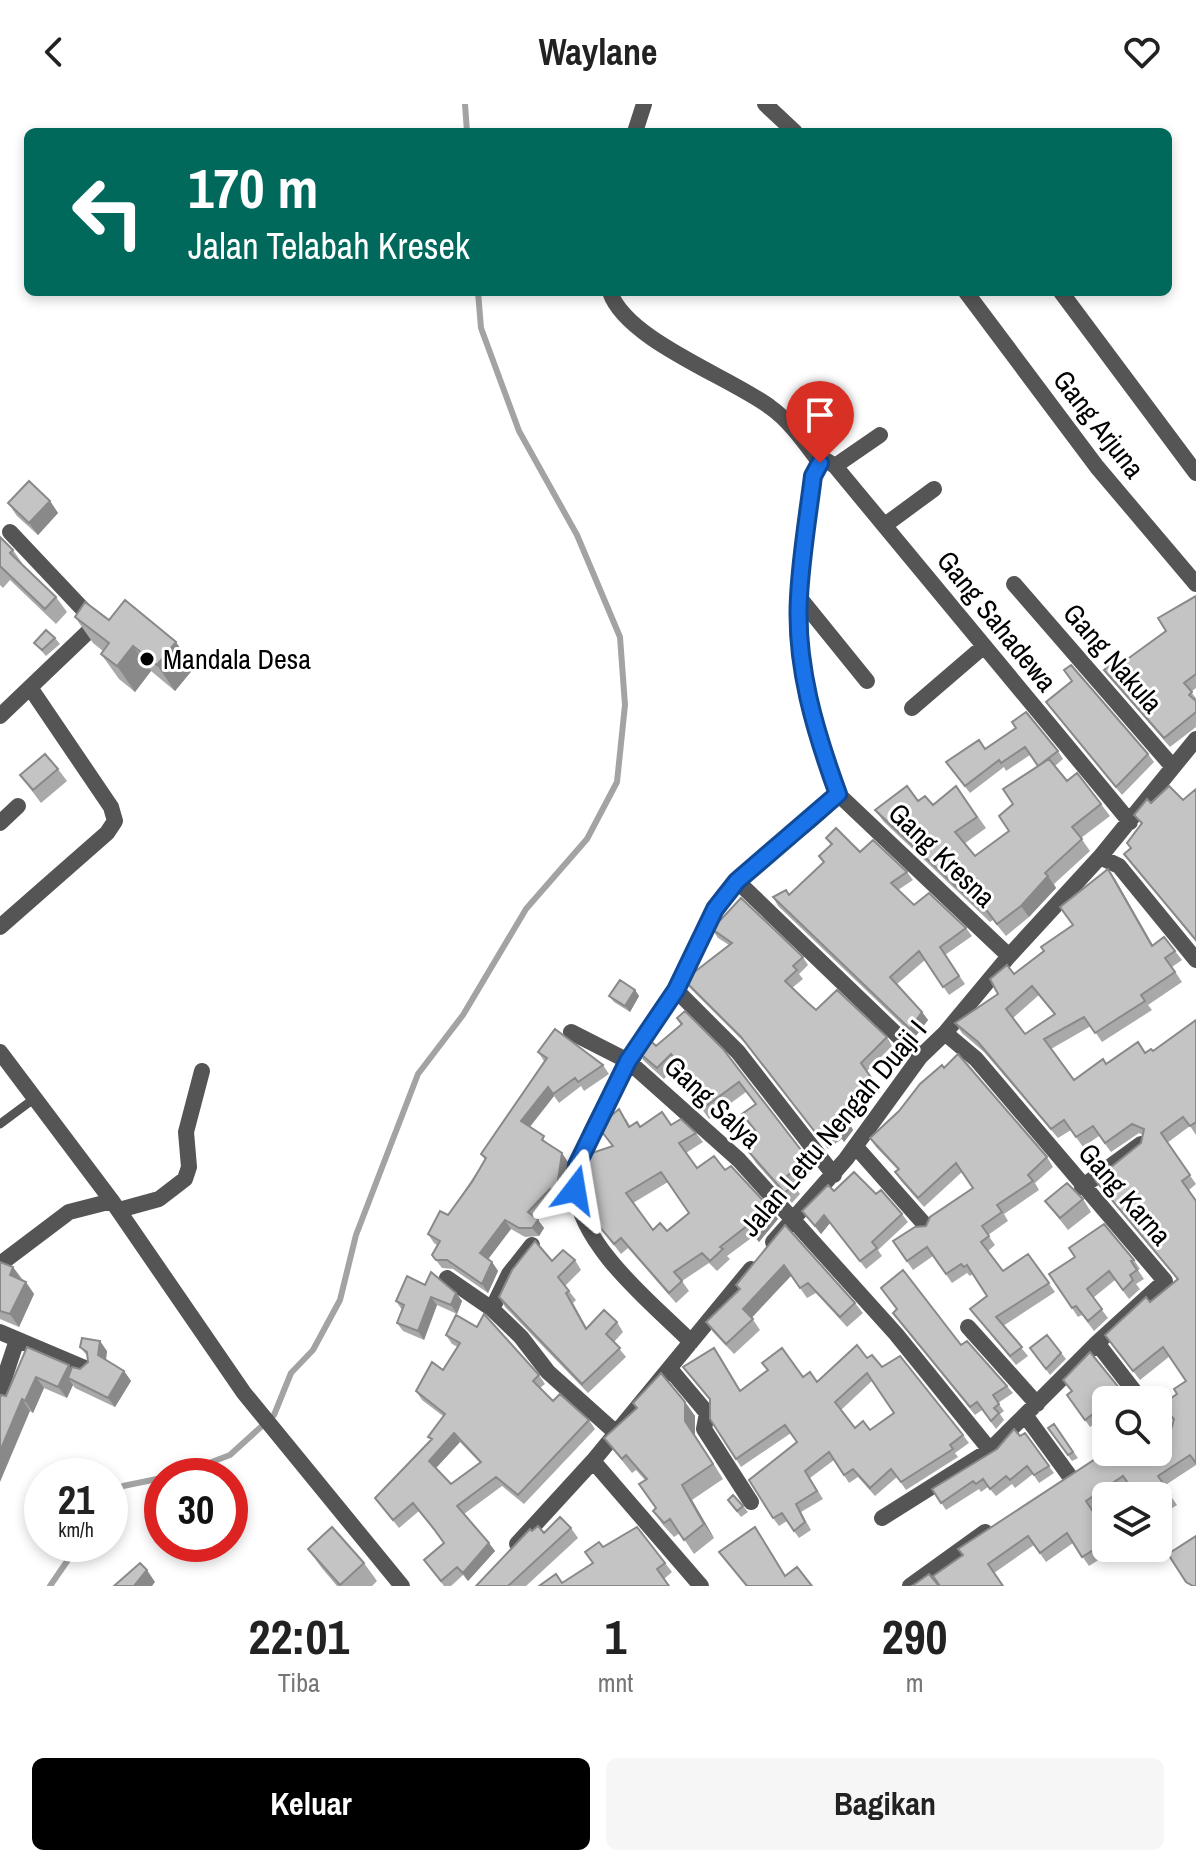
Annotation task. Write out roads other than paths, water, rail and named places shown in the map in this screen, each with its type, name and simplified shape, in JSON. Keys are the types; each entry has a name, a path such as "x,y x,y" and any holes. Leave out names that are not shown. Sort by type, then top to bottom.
{"street":[{"path":"636,128 644,104"},
{"path":"765,104 791,128"},
{"name":"Gang Sahadewa","path":"613,296 628,319 684,359 773,409 828,464 885,525 1130,822"},
{"name":"Gang Arjuna","path":"969,296 1097,467 1196,584"},
{"path":"1064,296 1196,473"},
{"path":"691,1342 598,1246 579,1208 575,1190 577,1165 628,1061 676,990 715,909 737,881 838,794 815,728 803,667 799,597 813,476 828,464 880,435"},
{"path":"885,525 934,489"},
{"path":"0,716 90,630 94,621 10,532"},
{"name":"Gang Nakula","path":"1014,584 1172,766"},
{"path":"799,597 867,681"},
{"path":"912,708 983,647"},
{"path":"0,927 107,833 115,821 111,807 31,689"},
{"name":"Jalan Lettu Nengah Duaji I","path":"501,1561 593,1461 791,1220 834,1175 920,1057 945,1033 1009,956 1100,857 1196,739"},
{"name":"Gang Kresna","path":"838,794 1009,956"},
{"path":"0,823 18,806"},
{"path":"1100,857 1119,866 1196,960"},
{"path":"737,881 920,1057"},
{"path":"676,990 738,1052 834,1175"},
{"name":"Gang Salya","path":"571,1032 628,1061 739,1160 896,1334 990,1450"},
{"name":"Gang Karna","path":"882,1518 990,1450 1097,1343 1165,1281 976,1059 945,1033"},
{"path":"0,1052 115,1205 244,1393 402,1586"},
{"path":"2,1260 69,1212 159,1199 185,1179 189,1167 186,1132 202,1071"},
{"path":"1082,1187 1141,1144"},
{"path":"856,1147 926,1226"},
{"path":"492,1309 509,1274 532,1245"},
{"path":"447,1278 492,1309 521,1337 548,1372 615,1432"},
{"path":"968,1327 1031,1410 1070,1478"},
{"path":"0,1332 85,1368"},
{"path":"0,1391 17,1340"},
{"path":"1097,1343 1130,1386"},
{"path":"670,1369 707,1413 704,1429 751,1502"},
{"path":"593,1461 701,1586"},
{"path":"910,1586 1005,1519"}],"lane":[{"path":"0,1124 35,1098"}],"waterway":[{"path":"465,104 467,128"},
{"path":"222,1458 230,1455 274,1415 291,1373 313,1350 340,1300 356,1235 418,1074 463,1015 526,909 587,839 617,782 625,705 620,637 577,535 519,431 481,328 478,296"},
{"path":"128,1485 144,1482"},
{"path":"50,1586 67,1562"}],"place":[{"name":"Mandala Desa","path":"147,659"}]}
